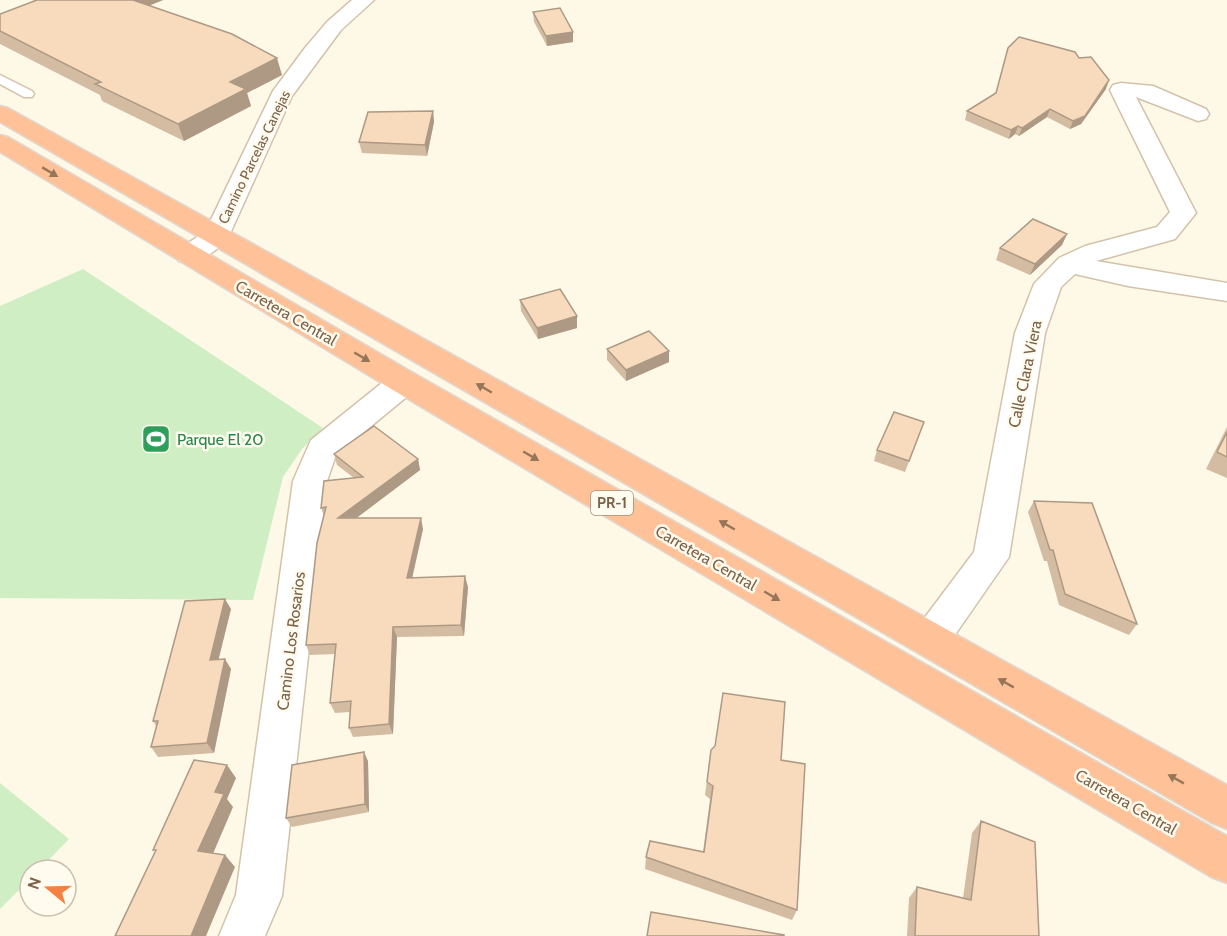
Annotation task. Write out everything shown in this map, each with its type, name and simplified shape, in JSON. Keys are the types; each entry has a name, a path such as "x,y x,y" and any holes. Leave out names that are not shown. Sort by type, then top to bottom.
{"highway":[{"name":"Carretera Central","path":"0,113 1227,808"},
{"name":"Carretera Central","path":"0,142 404,382 1227,861"}],"street":[{"name":"Camino Parcelas Canejas","path":"188,255 216,236 281,96 312,52 334,26 364,0"},
{"name":"Calle Clara Viera","path":"930,640 991,557 1030,333 1048,284 1069,264 1094,252 1166,233 1183,213 1121,90 1145,91 1198,114"},
{"path":"1069,264 1128,277 1227,292"},
{"name":"Camino Los Rosarios","path":"242,936 259,896 310,481 322,449 404,382"}],"lane":[{"path":"0,79 28,94"}],"green space":[{"name":"Parque El 20","path":"83,269 323,428 302,449 283,477 253,600 0,598 0,306"},
{"path":"0,783 69,839 51,858 18,858 18,891 0,909"}],"building":[{"path":"37,0 133,0 232,34 277,58 230,82 246,89 178,124 95,84 101,82 0,31 0,14"},
{"path":"560,8 573,32 546,36 533,12"},
{"path":"1019,37 1075,52 1079,58 1091,57 1109,80 1085,116 1073,121 1050,109 1022,128 1018,126 1011,130 967,111 996,93 1008,48"},
{"path":"433,111 425,145 359,142 368,112"},
{"path":"1033,219 1067,234 1035,264 1000,248"},
{"path":"560,289 577,316 537,328 520,300"},
{"path":"649,331 669,351 626,370 607,349"},
{"path":"894,412 924,422 909,461 877,450"},
{"path":"374,426 418,459 338,518 421,518 407,578 465,576 461,625 393,627 389,724 349,728 351,701 330,703 336,644 306,645 317,543 326,507 321,508 324,481 363,477 334,454"},
{"path":"1227,432 1227,457 1217,452"},
{"path":"1034,501 1092,503 1137,624 1065,594 1053,550 1050,550"},
{"path":"225,599 210,660 225,659 207,743 151,747 158,721 153,721 185,601"},
{"path":"723,693 785,702 781,760 805,764 797,910 646,857 650,841 704,852 713,786 707,782"},
{"path":"364,752 365,804 286,818 292,765"},
{"path":"194,760 227,765 215,792 224,794 198,851 225,855 191,936 115,936 156,850 153,850"},
{"path":"981,821 1035,842 1039,936 915,936 917,887 971,900"},
{"path":"651,912 784,935 784,936 647,936"}],"place":[{"name":"Parque El 20","path":"156,439"}]}
